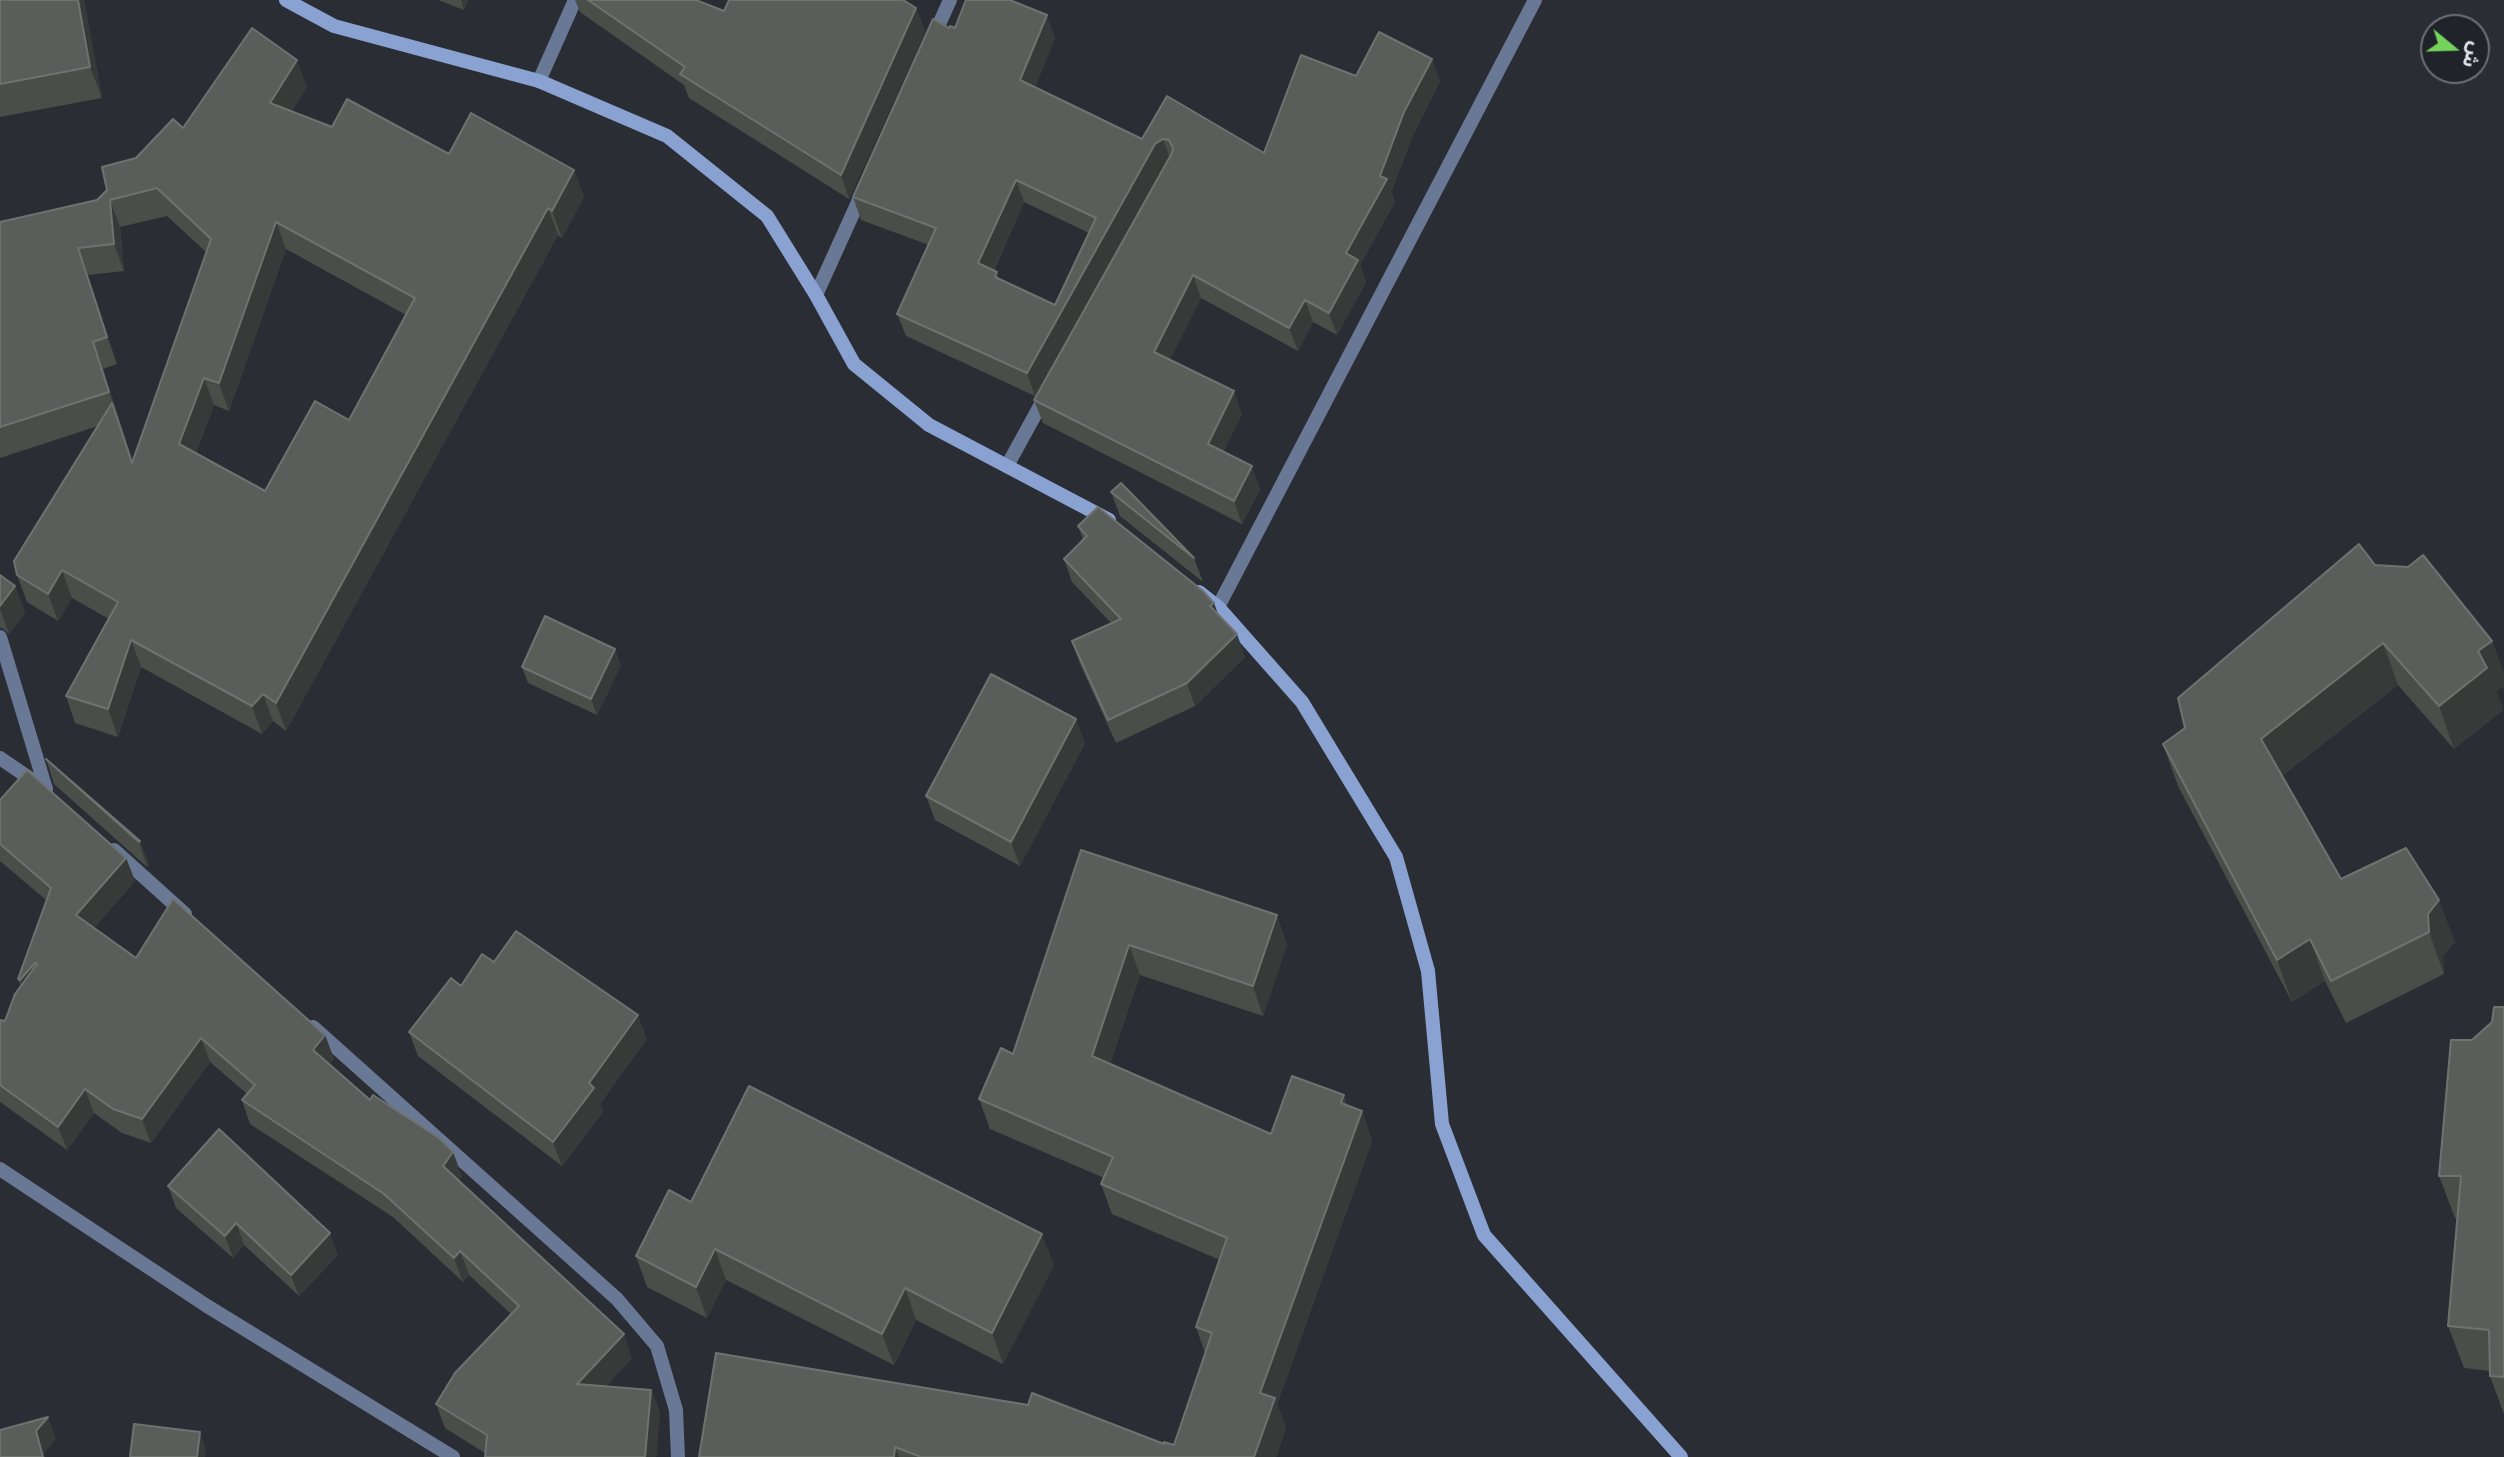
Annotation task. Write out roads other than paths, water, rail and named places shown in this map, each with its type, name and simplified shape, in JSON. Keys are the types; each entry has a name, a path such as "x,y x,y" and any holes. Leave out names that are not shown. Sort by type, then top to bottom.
{"street":[{"path":"286,0 334,26 539,81 667,136 767,216 816,295 853,364 929,425 1106,517 1116,525"},
{"path":"539,81 575,0"},
{"path":"928,49 950,0"},
{"path":"1218,607 1534,0"},
{"path":"816,295 872,172"},
{"path":"1006,466 1053,383"},
{"path":"1187,582 1218,607 1302,702 1396,857 1428,971 1442,1124 1484,1235 1681,1457"},
{"path":"0,637 51,794 0,758"},
{"path":"98,836 191,919"},
{"path":"306,1021 617,1299 657,1346 676,1410 678,1457"},
{"path":"0,1168 207,1306 453,1457"}]}
